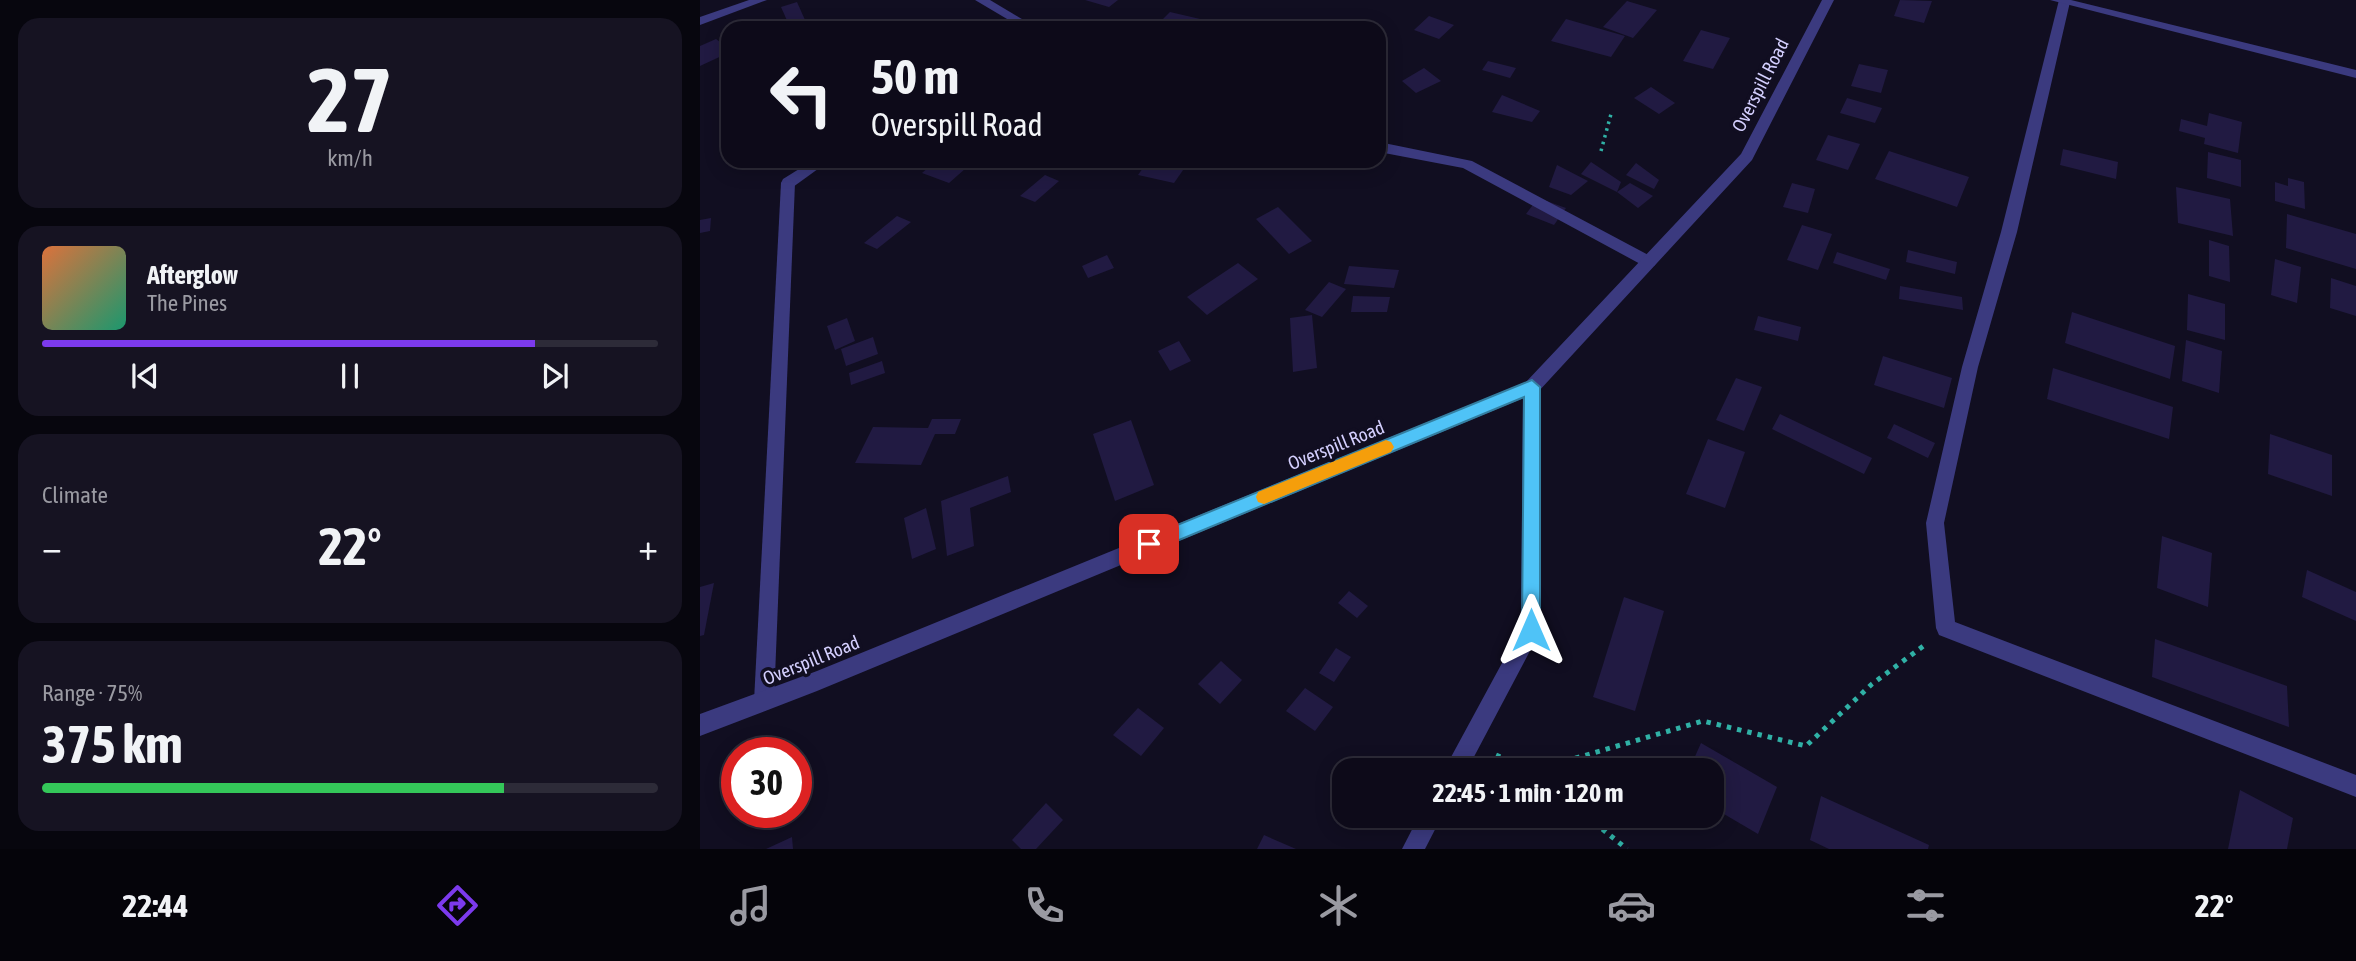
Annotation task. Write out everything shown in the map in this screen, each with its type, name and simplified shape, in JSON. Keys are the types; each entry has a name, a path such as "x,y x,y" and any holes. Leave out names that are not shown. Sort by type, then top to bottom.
{"street":[{"path":"700,21 761,0"},
{"path":"981,0 1018,21"},
{"name":"Overspill Road","path":"700,725 1532,387 1747,157 1828,0"},
{"path":"2356,74 2060,1 2009,232 1970,367 1935,523 1946,628 2356,786"},
{"path":"1386,148 1467,164 1649,262"},
{"path":"764,701 788,183 811,168"},
{"path":"1462,758 1531,630 1532,387"},
{"path":"1413,849 1424,828"}],"path":[{"path":"1601,151 1611,114"},
{"path":"1575,758 1703,721 1806,746 1872,684 1946,628"},
{"path":"1470,743 1505,758"},
{"path":"1601,828 1627,849"}],"building":[{"path":"1085,0 1118,0 1109,7"},
{"path":"1900,0 1932,1 1924,23 1894,16"},
{"path":"1627,1 1657,10 1633,38 1603,27"},
{"path":"797,2 805,20 787,21 781,7"},
{"path":"1170,12 1209,21 1161,21"},
{"path":"1429,16 1454,25 1439,39 1414,30"},
{"path":"1566,19 1625,36 1611,57 1551,41"},
{"path":"1701,30 1730,38 1713,69 1683,61"},
{"path":"716,39 721,43 721,56 700,66 700,46"},
{"path":"1488,61 1516,68 1510,78 1482,70"},
{"path":"1859,64 1888,70 1881,93 1851,86"},
{"path":"1424,68 1441,81 1416,93 1402,81"},
{"path":"1651,87 1675,103 1659,114 1634,98"},
{"path":"1502,95 1540,111 1532,122 1492,112"},
{"path":"1847,98 1882,108 1875,123 1840,113"},
{"path":"2209,113 2242,122 2238,153 2204,144 2205,138 2179,131 2181,119 2207,126"},
{"path":"1828,135 1860,144 1848,170 1816,160"},
{"path":"2063,149 2118,162 2116,179 2060,165"},
{"path":"1889,151 1969,177 1957,207 1875,179"},
{"path":"2208,152 2241,160 2241,187 2207,178"},
{"path":"1591,162 1621,182 1617,192 1581,174"},
{"path":"1636,163 1659,180 1654,189 1626,175"},
{"path":"1557,165 1588,181 1571,195 1549,187"},
{"path":"928,168 966,168 949,183 922,173"},
{"path":"1143,168 1184,168 1174,183 1138,175"},
{"path":"1045,175 1059,181 1035,202 1020,196"},
{"path":"2288,178 2304,182 2305,209 2275,201 2275,182 2288,186"},
{"path":"1630,183 1653,196 1638,208 1617,192"},
{"path":"1792,183 1815,189 1808,213 1783,207"},
{"path":"2176,187 2230,199 2233,236 2178,223"},
{"path":"1538,198 1566,208 1554,225 1526,214"},
{"path":"1278,207 1312,241 1289,254 1256,219"},
{"path":"2287,214 2356,234 2356,269 2286,248"},
{"path":"897,216 911,222 877,249 864,243"},
{"path":"711,218 710,231 700,233 700,220"},
{"path":"1802,225 1832,234 1818,270 1787,260"},
{"path":"2209,240 2229,246 2230,282 2209,276"},
{"path":"1908,250 1957,262 1955,274 1906,262"},
{"path":"1837,252 1890,269 1886,280 1833,263"},
{"path":"1107,255 1114,268 1088,278 1082,266"},
{"path":"2275,259 2301,267 2297,303 2271,295"},
{"path":"1238,263 1258,279 1207,315 1187,297"},
{"path":"1349,266 1399,270 1394,288 1344,284"},
{"path":"2331,278 2356,286 2356,316 2330,308"},
{"path":"1329,282 1346,289 1322,317 1305,310"},
{"path":"1900,286 1962,297 1963,310 1899,299"},
{"path":"2188,294 2225,304 2225,340 2187,330"},
{"path":"1353,296 1390,297 1387,312 1351,312"},
{"path":"2072,312 2175,346 2170,379 2065,343"},
{"path":"1312,315 1317,368 1293,372 1290,318"},
{"path":"1758,316 1801,327 1798,341 1754,330"},
{"path":"847,318 855,341 835,350 827,326"},
{"path":"873,337 878,354 846,366 841,349"},
{"path":"2186,340 2222,351 2219,393 2182,381"},
{"path":"1179,341 1191,361 1170,371 1158,351"},
{"path":"1883,356 1952,378 1944,408 1874,385"},
{"path":"882,361 885,373 851,385 849,373"},
{"path":"2053,368 2173,407 2169,439 2047,399"},
{"path":"1736,378 1762,387 1744,431 1716,420"},
{"path":"1780,414 1872,458 1864,474 1772,429"},
{"path":"932,419 961,419 955,434 935,434 921,465 855,463 873,427 928,428"},
{"path":"1131,420 1154,485 1115,501 1093,434"},
{"path":"1894,424 1935,443 1928,458 1887,438"},
{"path":"2270,434 2332,455 2332,496 2268,474"},
{"path":"1708,439 1745,452 1725,508 1686,494"},
{"path":"1008,476 1011,492 970,508 974,546 947,556 941,501"},
{"path":"926,508 936,549 912,559 904,518"},
{"path":"2162,536 2212,553 2208,607 2157,588"},
{"path":"2307,570 2356,592 2356,621 2302,597"},
{"path":"714,583 704,635 700,636 700,587"},
{"path":"1349,591 1368,606 1357,618 1338,603"},
{"path":"1624,597 1664,611 1635,711 1593,697"},
{"path":"2155,639 2287,686 2289,727 2152,677"},
{"path":"1336,648 1351,657 1334,682 1319,673"},
{"path":"1221,661 1242,680 1220,704 1198,684"},
{"path":"1305,688 1333,707 1315,731 1286,711"},
{"path":"1138,708 1164,728 1141,756 1113,735"},
{"path":"1701,743 1777,787 1758,834 1724,814 1724,758 1694,758"},
{"path":"2240,790 2293,818 2287,849 2228,849"},
{"path":"1821,796 1929,845 1928,849 1829,849 1810,840"},
{"path":"1046,803 1063,820 1036,849 1021,849 1012,840"},
{"path":"1264,835 1296,849 1257,849"},
{"path":"792,837 793,849 766,849"}],"slow traffic":[{"path":"1264,497 1386,447"}],"route":[{"path":"1149,544 1532,387 1531,630"}]}
